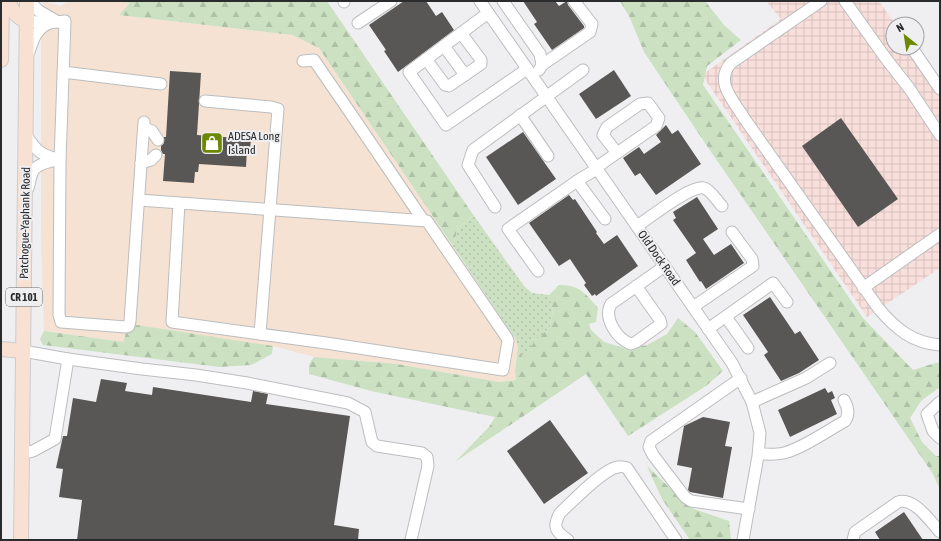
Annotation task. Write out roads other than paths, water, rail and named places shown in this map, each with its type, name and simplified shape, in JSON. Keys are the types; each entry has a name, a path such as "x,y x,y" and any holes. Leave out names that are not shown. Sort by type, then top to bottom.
{"main road":[{"path":"7,1 16,5 28,1"},
{"path":"7,1 13,11 21,19 27,21"},
{"path":"1,60 7,1"},
{"name":"Patchogue-Yaphank Road","path":"21,540 26,58 28,1"},
{"path":"1,349 23,351"}],"street":[{"path":"28,1 53,22"},
{"path":"358,23 390,1"},
{"name":"Old Dock Road","path":"480,1 732,363 752,402 760,433 758,454 743,540"},
{"path":"503,1 540,54 542,65"},
{"path":"488,13 409,72 446,126 529,72 540,69 542,65 590,32 592,24 574,1"},
{"path":"821,1 731,63 726,70 724,78 725,86 744,118 878,309 889,321 914,339 940,345"},
{"path":"845,1 909,88 940,135"},
{"path":"27,21 65,21 60,160 59,315 61,322 126,328 129,326 144,125 152,131 158,140"},
{"path":"26,58 39,29 53,22"},
{"path":"426,59 445,85 449,86 481,64 481,60 461,33"},
{"path":"444,46 465,75"},
{"path":"917,56 940,89"},
{"path":"303,61 314,60 423,220"},
{"path":"495,207 468,165 473,150 520,114 583,70"},
{"path":"64,72 161,84"},
{"path":"205,101 278,109 260,334"},
{"path":"538,271 508,229 656,126 659,118 648,103 640,104 607,127 603,135 617,153"},
{"path":"520,114 548,156"},
{"path":"26,135 39,152 60,160"},
{"path":"141,163 151,160 156,155"},
{"path":"25,200 33,171 41,165 51,161 60,160"},
{"path":"578,181 605,219"},
{"path":"637,226 690,191 696,189 703,188 708,190 722,206"},
{"path":"139,200 428,221 507,338 508,341 503,370 172,322 179,204"},
{"path":"692,307 753,266 752,260 732,232"},
{"path":"863,288 940,234"},
{"path":"636,286 661,322 660,325 631,344 625,341 608,320 608,312 611,304 636,286 664,266"},
{"path":"708,329 773,283 787,302"},
{"path":"726,317 748,348"},
{"path":"23,351 68,359 247,383 348,403 365,412 372,442 376,446 422,453 427,457 428,466 411,540"},
{"path":"22,454 33,451 55,439 68,359"},
{"path":"752,402 806,378 830,363"},
{"path":"740,378 651,441 649,447 653,455 685,496 691,500 749,509"},
{"path":"758,454 783,454 845,421 848,412 847,404 844,400"},
{"path":"940,402 927,414 933,430 940,438"},
{"path":"568,540 559,534 555,527 556,520 560,513 596,480 611,469 619,466 627,468 676,540"},
{"path":"853,540 855,532 898,502 902,501 909,502 916,506 940,532"}],"place":[{"name":"ADESA Long Island","path":"212,143"}]}
